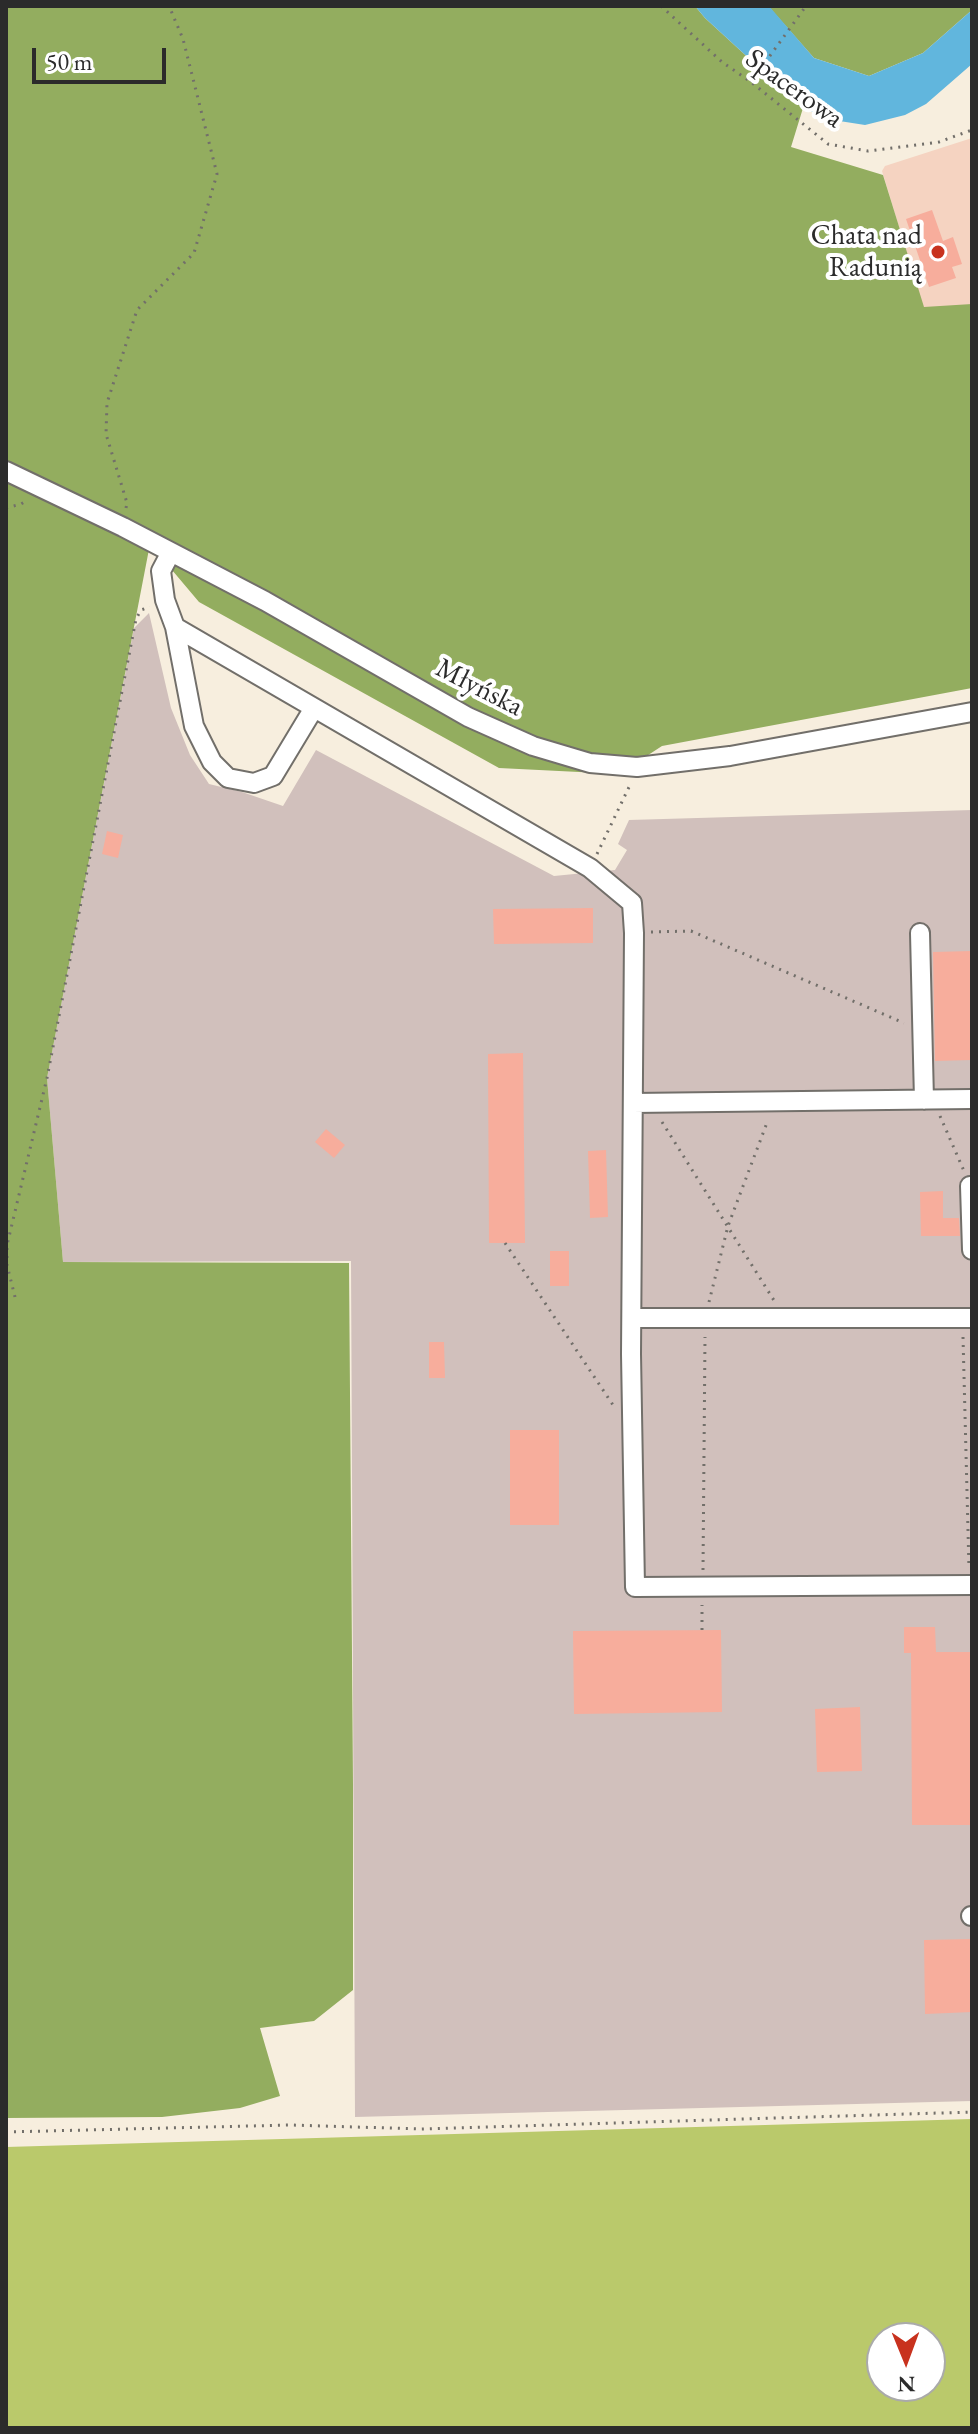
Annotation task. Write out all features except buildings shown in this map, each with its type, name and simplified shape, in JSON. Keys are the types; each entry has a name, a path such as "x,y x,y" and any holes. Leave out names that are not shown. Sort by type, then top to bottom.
{"street":[{"name":"Młyńska","path":"6,471 123,527 265,601 468,717 533,746 590,763 637,767 730,756 972,712"},
{"path":"171,552 161,571 165,600 175,627 194,726 212,762 228,778 254,783 273,776 314,708"},
{"path":"175,627 590,868 632,903 642,1103 632,1318 635,1587 971,1585"},
{"path":"920,933 929,1100"},
{"path":"642,1103 972,1099"},
{"path":"970,1186 972,1250"},
{"path":"632,1318 967,1318"}],"path":[{"path":"123,527 127,503 106,434 107,403 137,310 194,253 217,174 183,39 169,6"},
{"name":"Spacerowa","path":"661,6 722,62 828,144 868,151 939,142 972,130"},
{"path":"751,82 806,6"},
{"path":"15,1297 7,1265 7,1245 47,1078 136,619"},
{"path":"590,868 628,794 637,767"},
{"path":"634,933 691,931 923,1030"},
{"path":"929,1100 970,1186"},
{"path":"702,1630 705,1318 728,1226 776,1101"},
{"path":"642,1103 728,1226 786,1318"},
{"path":"505,1243 616,1409"},
{"path":"967,1318 971,1585"},
{"path":"6,2132 290,2125 421,2129 972,2112"}],"shaded area":[{"path":"972,138 972,409 929,326 882,171 885,166"},
{"path":"149,613 171,708 190,755 209,784 283,806 316,750 554,876 615,870 627,850 618,844 629,820 972,810 972,2101 355,2117 351,1261 63,1262 47,1078 134,628"}],"green space":[{"path":"6,6 695,6 803,108 791,147 883,175 924,307 972,304 972,688 662,746 619,774 499,768 199,602 150,544 47,1078 63,1262 349,1263 353,1785 353,1990 314,2021 260,2028 280,2096 240,2108 162,2117 6,2118"},
{"path":"768,6 972,6 972,10 923,53 869,76 814,58"},
{"path":"972,2119 972,2428 6,2428 6,2147"}],"water":[{"path":"695,6 769,6 814,58 869,76 923,53 972,10 972,64 926,104 905,115 865,125 833,120 803,108"}],"place":[{"name":"Chata nad Radunią","path":"938,252"}]}
